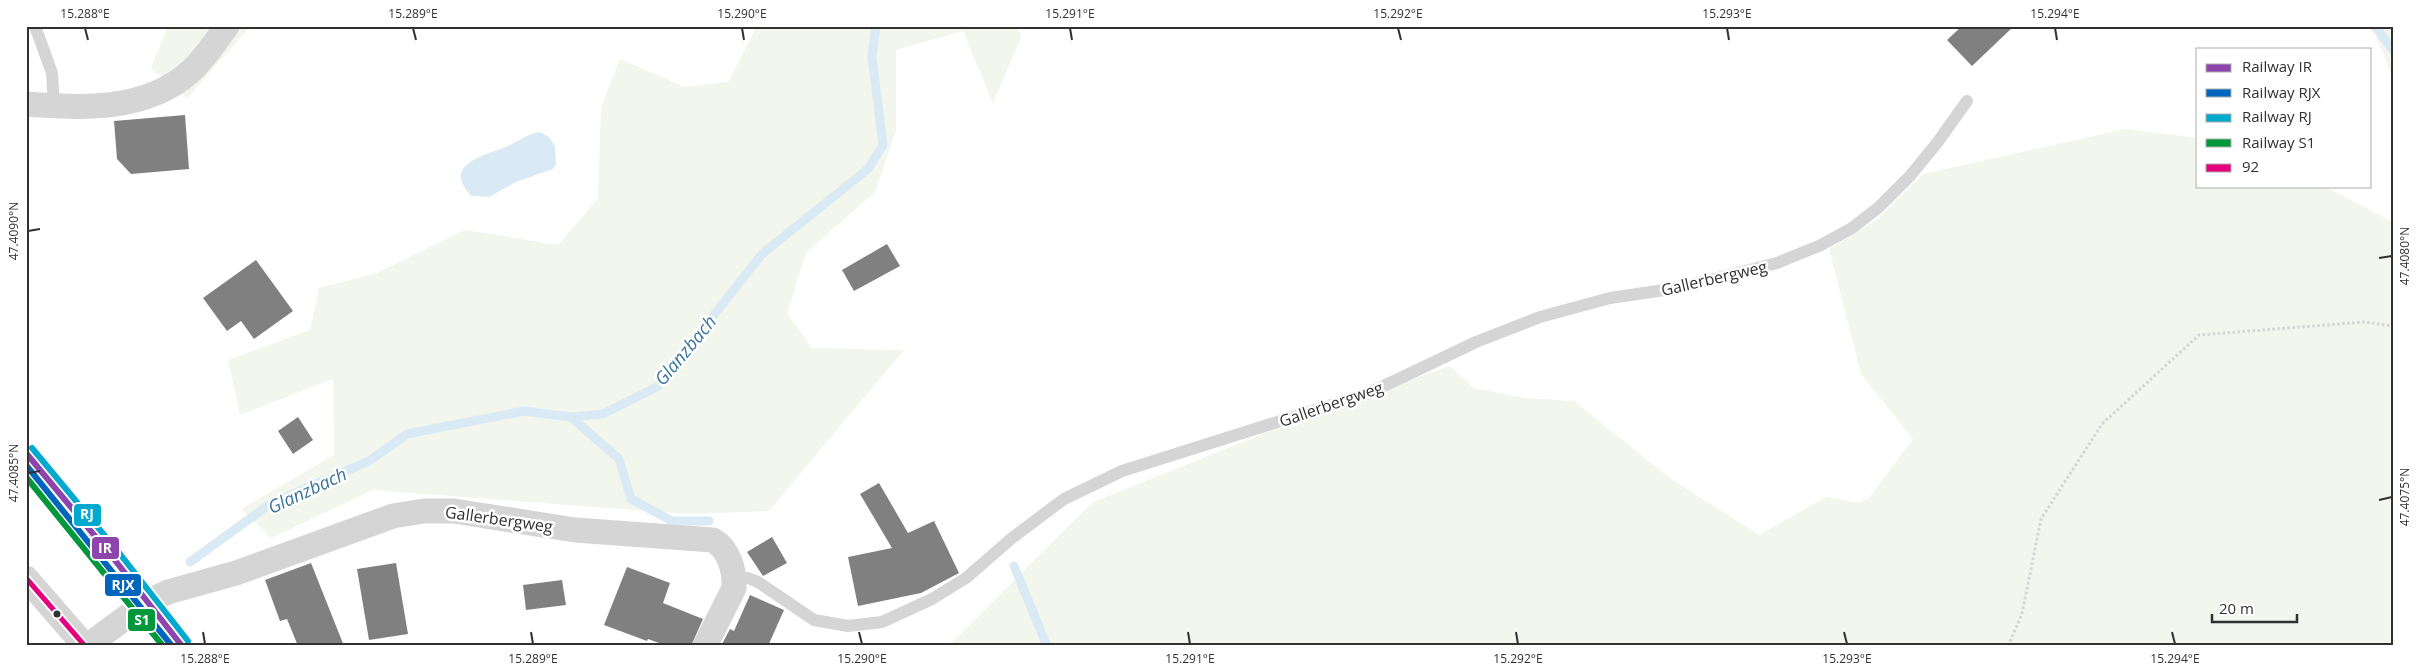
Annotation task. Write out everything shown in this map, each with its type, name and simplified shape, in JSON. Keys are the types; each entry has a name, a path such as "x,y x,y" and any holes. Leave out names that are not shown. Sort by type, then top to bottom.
{"street":[{"path":"26,104 92,107 151,95 170,87 192,70 227,26"},
{"name":"Gallerbergweg","path":"86,646 147,602 168,592 236,573 393,516 424,511 454,511 575,530 713,540 722,545 734,578"},
{"path":"26,578 86,646"},
{"path":"705,646 730,597 734,578"}],"lane":[{"path":"35,26 52,73 54,106"},
{"name":"Gallerbergweg","path":"734,578 748,578 758,582 814,620 848,626 882,622 932,599 966,578 1012,538 1064,499 1122,471 1369,393 1476,342 1540,318 1610,298 1678,288 1777,263 1822,246 1852,228 1879,207 1937,143 1967,100"}],"path":[{"path":"2008,646 2022,614 2041,519 2102,424 2199,335 2364,322 2393,326"}],"shaded area":[{"path":"168,26 247,26 249,28 187,98 151,68"},
{"path":"757,26 1014,26 1022,35 993,103 963,31 896,50 896,130 875,192 806,253 787,313 812,348 904,350 769,511 686,514 373,490 271,538 241,509 334,455 333,379 240,415 228,360 310,330 319,288 377,273 465,230 558,245 598,198 601,108 620,59 684,87 728,82"},
{"path":"2367,26 2393,26 2393,78 2375,34"},
{"path":"2125,129 2196,138 2196,188 2328,188 2393,222 2393,646 948,646 1093,502 1300,419 1450,366 1474,388 1524,398 1574,401 1671,479 1759,535 1826,497 1860,503 1869,498 1913,439 1861,374 1829,249 1878,219 1923,174"},
{"path":"540,132 549,137 555,146 556,164 553,169 516,182 489,197 471,196 463,185 461,176 463,168 478,158"}],"building":[{"path":"1962,26 2014,26 1972,66 1947,40"},
{"path":"185,115 189,169 131,174 117,159 114,121"},
{"path":"887,244 900,266 854,291 842,270"},
{"path":"256,260 293,311 254,339 241,321 227,331 203,298"},
{"path":"298,417 313,440 293,454 278,431"},
{"path":"879,483 908,533 934,521 959,573 921,593 858,606 848,557 892,548 860,494"},
{"path":"772,537 787,563 763,576 747,552"},
{"path":"311,563 344,646 298,646 287,619 280,621 265,580"},
{"path":"396,563 408,634 369,640 357,569"},
{"path":"627,567 670,583 663,603 703,619 691,646 667,646 648,639 647,641 604,625"},
{"path":"562,580 566,605 526,610 523,585"},
{"path":"750,595 784,610 768,646 721,646 730,629 734,631"}],"waterway":[{"name":"Glanzbach","path":"190,562 270,504 369,461 407,434 524,411 571,417 603,414 657,387 762,254 868,169 883,145 872,57 876,26"},
{"path":"2375,26 2393,50"},
{"path":"571,417 619,459 631,499 672,521 709,521"},
{"path":"1014,566 1047,646"}],"rail line":[{"name":"RJ","path":"32,448 120,554 188,641"},
{"name":"IR","path":"26,453 114,559 182,646"},
{"name":"RJX","path":"26,465 172,646"},
{"name":"S1","path":"26,477 163,646"}],"transit line":[{"name":"92","path":"26,578 85,646"}]}
